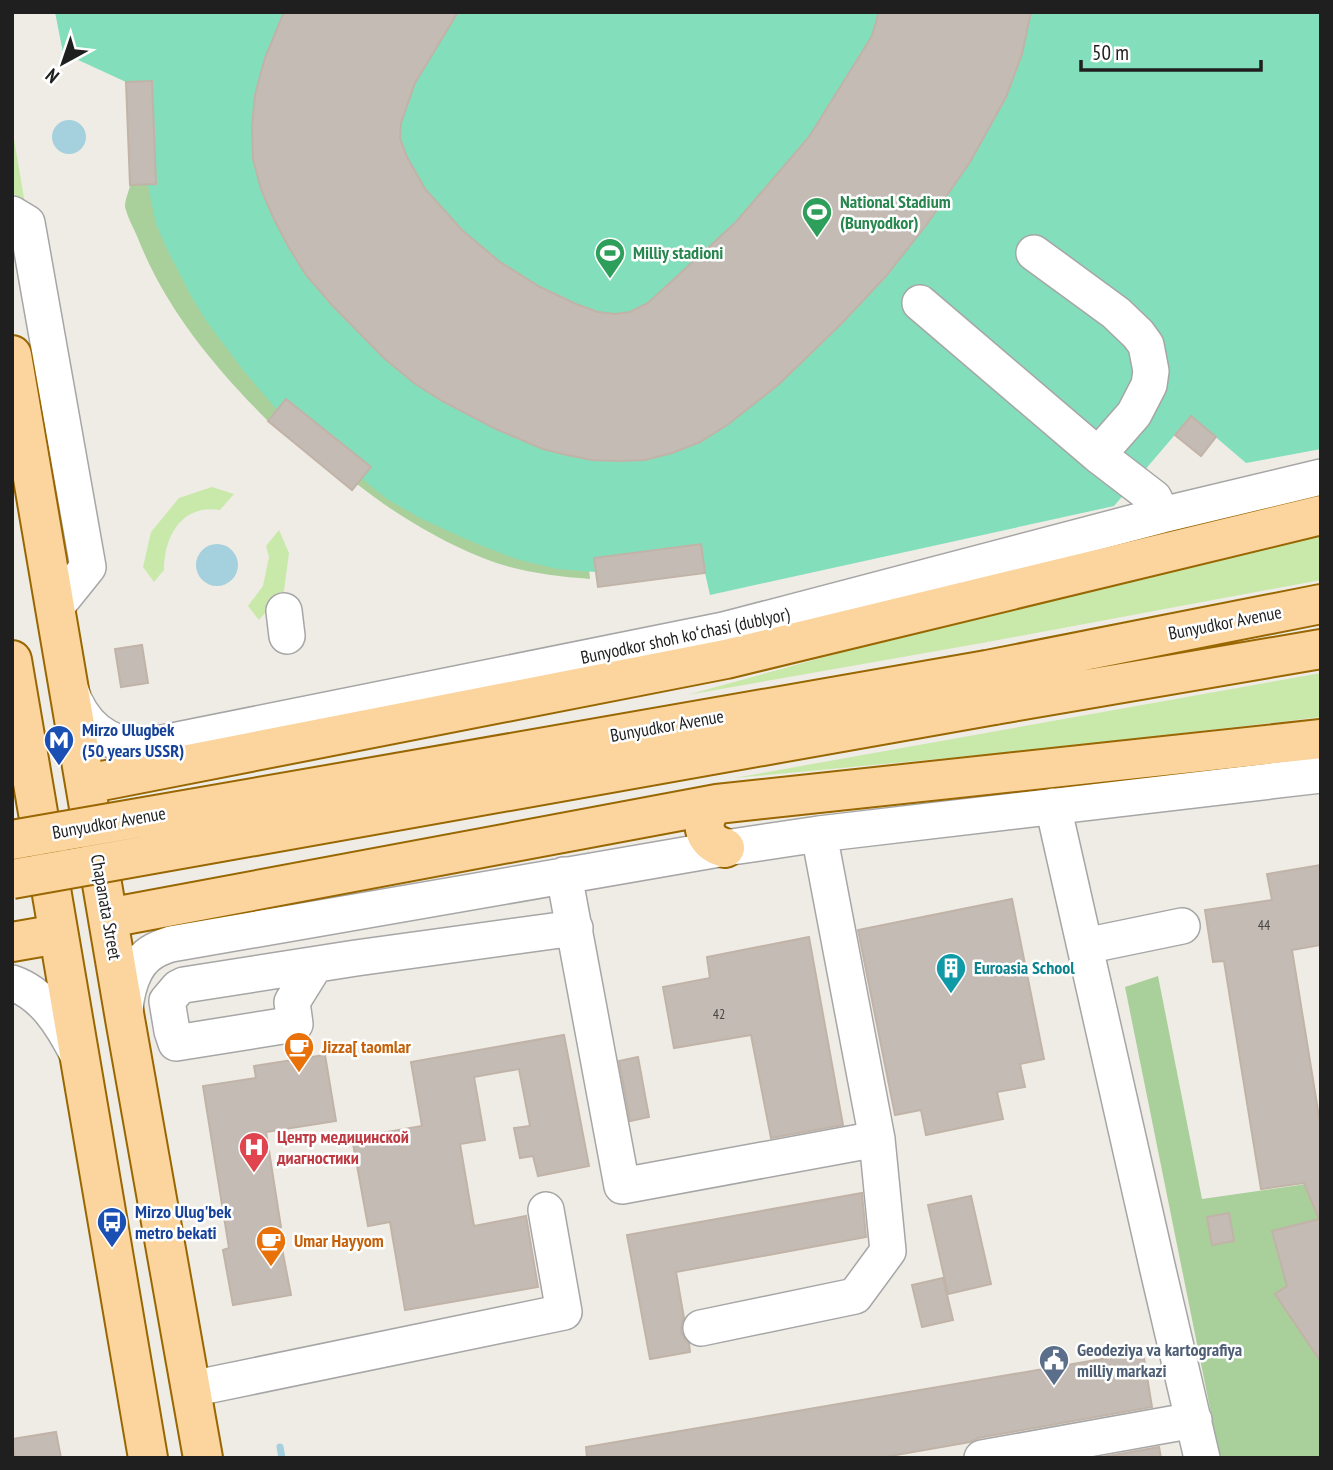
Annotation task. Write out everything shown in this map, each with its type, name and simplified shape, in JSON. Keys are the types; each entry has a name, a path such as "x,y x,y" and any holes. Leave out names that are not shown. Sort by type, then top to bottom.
{"main road":[{"name":"Chapanata Street","path":"12,355 125,1019 204,1458"},
{"path":"86,784 726,659 1321,515"},
{"name":"Bunyudkor Avenue","path":"12,879 991,687 1321,604"},
{"name":"Bunyudkor Avenue","path":"12,840 991,687 1321,649"},
{"path":"13,674 24,796 58,934 148,1458"},
{"path":"108,918 717,804 1321,739"},
{"path":"717,804 707,814 705,829 712,842 724,848"},
{"path":"12,942 58,934"}],"street":[{"path":"12,214 27,223 88,567 55,608"},
{"path":"1034,253 1116,313 1146,345 1151,372 1149,385 1134,414 1098,455"},
{"path":"920,303 1098,455 1154,498 1162,515"},
{"name":"Bunyodkor shoh koʻchasi (dublyor)","path":"69,688 82,716 102,734 126,745 148,746 724,631 1162,515 1321,477"},
{"path":"125,1019 131,981 144,958 171,944 564,875 819,834 1321,775"},
{"path":"1053,806 1202,1458"},
{"path":"701,1328 855,1296 888,1251 877,1139 819,834"},
{"path":"564,875 622,1186 877,1139"},
{"path":"1085,946 1182,926"},
{"path":"315,965 575,928"},
{"path":"12,983 26,988 45,1005 61,1025 80,1058"},
{"path":"191,1388 564,1312 546,1210"},
{"path":"982,1458 1194,1420"}],"green space":[{"name":"Milliy stadioni","path":"55,12 1321,12 1321,449 1246,463 1191,416 1114,506 710,595 705,573 598,587 596,572 557,569 516,559 422,519 387,499 277,410 243,370 191,296 156,224 126,82 63,53"},
{"path":"12,127 25,204 12,192"},
{"path":"178,183 277,410 268,421 210,358 177,312 148,262 127,213 125,204 130,185"},
{"path":"387,447 585,527 590,579 536,573 496,563 433,535 386,506 357,484"},
{"path":"212,487 234,494 220,510 195,512 178,525 167,545 164,570 154,582 143,567 151,532 179,498"},
{"path":"279,530 289,553 284,591 259,620 248,606 263,586 269,557 266,546"},
{"path":"1321,530 1321,580 687,695 966,618"},
{"path":"1321,673 1321,717 1044,749 734,778"},
{"path":"1158,976 1202,1199 1321,1182 1321,1458 1220,1458 1125,987"}],"water":[{"path":"69,120 81,125 86,137 81,149 69,154 57,149 52,137 57,125"},
{"path":"217,544 232,550 238,565 232,580 217,586 202,580 196,565 202,550"}],"building":[{"name":"Milliy stadioni","path":"284,12 458,12 415,83 401,123 400,138 407,157 425,189 463,231 500,262 540,287 576,304 598,312 615,314 630,312 648,303 736,222 809,137 872,36 879,12 1031,12 1022,54 1006,97 970,162 927,224 886,276 778,385 727,425 700,442 672,453 645,460 619,461 592,460 543,449 496,429 442,401 414,383 385,359 306,275 273,217 261,189 253,159 255,95 265,58"},
{"path":"152,81 156,184 130,185 126,82"},
{"path":"286,399 371,467 352,490 268,421"},
{"path":"1191,416 1216,437 1201,456 1175,435"},
{"path":"701,544 705,573 598,587 594,558"},
{"path":"142,645 148,683 121,687 115,649"},
{"path":"1321,865 1321,945 1292,950 1321,1129 1321,1362 1275,1294 1287,1286 1272,1231 1319,1219 1304,1183 1261,1189 1224,961 1213,962 1205,910 1272,900 1267,874"},
{"name":"Euroasia School","path":"1012,899 1044,1059 1020,1064 1025,1087 997,1092 1003,1119 926,1135 921,1110 895,1115 858,930"},
{"path":"809,937 843,1125 771,1138 751,1035 674,1048 663,987 710,978 707,957"},
{"path":"564,1035 589,1166 538,1176 533,1156 520,1158 514,1128 530,1126 519,1069 474,1077 485,1140 460,1144 474,1226 526,1216 538,1287 405,1310 390,1222 368,1226 352,1138 422,1126 411,1062"},
{"path":"325,1055 336,1121 266,1132 281,1227 278,1228 291,1295 233,1305 223,1250 229,1248 203,1086 256,1078 254,1066"},
{"path":"638,1057 649,1117 630,1121 619,1061"},
{"path":"862,1193 866,1237 676,1272 684,1318 681,1331 689,1343 690,1352 650,1359 627,1235"},
{"path":"971,1196 991,1284 948,1294 928,1205"},
{"path":"1229,1213 1234,1241 1212,1245 1207,1217"},
{"path":"943,1278 953,1320 922,1327 912,1285"},
{"path":"1143,1352 1152,1407 978,1438 970,1442 879,1458 587,1458 586,1447"},
{"path":"56,1432 61,1458 15,1458 12,1439"},
{"path":"1159,1447 1161,1458 1097,1458"}],"waterway":[{"path":"280,1447 282,1458"}],"place":[{"name":"National Stadium (Bunyodkor)","path":"817,239"},
{"name":"Milliy stadioni","path":"610,280"},
{"name":"Mirzo Ulugbek (50 years USSR)","path":"59,767"},
{"name":"Euroasia School","path":"951,995"},
{"name":"Jizza[ taomlar","path":"299,1074"},
{"name":"Центр медицинской диагностики","path":"254,1174"},
{"name":"Mirzo Ulug'bek metro bekati","path":"112,1249"},
{"name":"Umar Hayyom","path":"271,1268"},
{"name":"Geodeziya va kartografiya milliy markazi","path":"1054,1387"}]}
